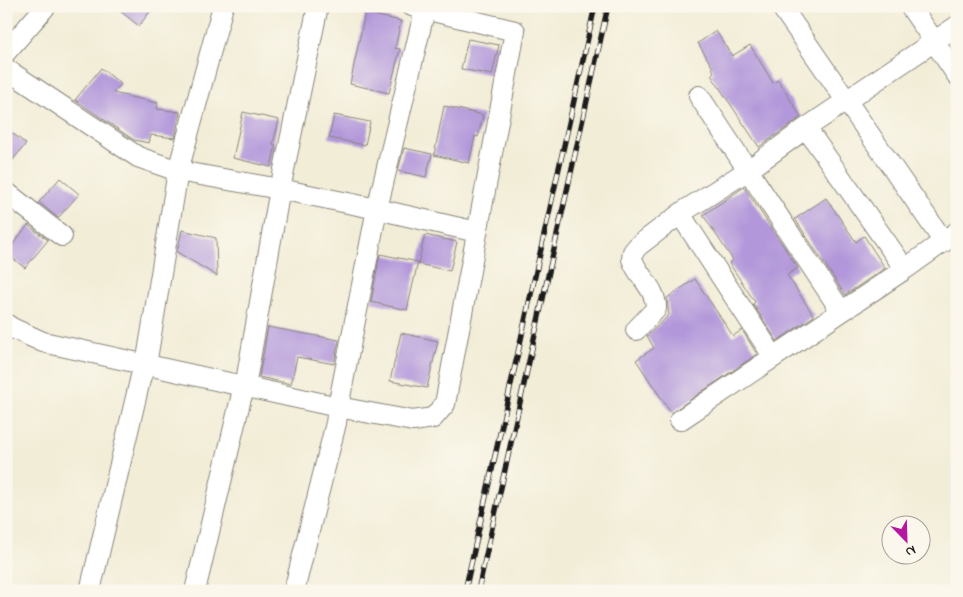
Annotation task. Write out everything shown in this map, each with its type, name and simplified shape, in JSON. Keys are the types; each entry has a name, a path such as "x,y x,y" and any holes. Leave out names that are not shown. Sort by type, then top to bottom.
{"street":[{"path":"6,52 46,6"},
{"path":"90,591 141,376 146,365 178,171 223,6"},
{"path":"195,591 245,386 280,189 318,6"},
{"path":"680,420 950,237 846,101 780,6"},
{"path":"910,6 957,75"},
{"path":"6,324 42,342 146,365 338,407 413,421 433,418 445,404 515,31 466,12 418,8 377,209 338,407 336,423 294,591"},
{"path":"636,330 656,309 657,302 632,259 633,252 638,246 680,214 747,171 806,128 957,26"},
{"path":"6,68 138,157 178,171 280,189 477,232"},
{"path":"699,96 840,311"},
{"path":"806,128 905,269"},
{"path":"6,192 62,236"},
{"path":"680,214 773,356"}],"building":[{"path":"114,6 154,6 139,26"},
{"path":"365,13 401,21 395,48 400,49 389,93 350,84"},
{"path":"716,31 732,56 750,45 773,83 778,80 801,117 759,147 711,75 714,72 713,68 698,43"},
{"path":"468,39 499,45 492,75 461,69"},
{"path":"101,68 121,84 113,93 158,103 157,109 180,112 175,138 151,135 149,143 134,140 75,100"},
{"path":"444,106 483,115 478,137 475,136 469,163 434,155"},
{"path":"243,112 279,120 273,144 276,145 271,167 233,158"},
{"path":"334,115 370,122 365,145 329,138"},
{"path":"6,128 26,144 6,168"},
{"path":"404,148 432,154 426,177 398,171"},
{"path":"60,178 79,194 58,218 39,202"},
{"path":"744,187 798,268 787,275 814,316 777,341 753,304 755,302 729,263 733,260 703,215"},
{"path":"826,198 856,242 864,236 885,268 845,295 795,219"},
{"path":"28,225 48,240 25,268 6,253"},
{"path":"182,230 216,238 217,276 177,252"},
{"path":"425,235 457,242 450,271 418,264"},
{"path":"380,254 418,262 407,310 371,302"},
{"path":"695,279 733,336 742,330 757,354 671,413 636,360 654,348 647,336 669,315 667,298"},
{"path":"268,327 339,340 334,364 297,357 291,384 259,377"},
{"path":"401,333 438,341 427,388 390,381"}],"railway":[{"path":"465,591 595,6"},
{"path":"478,591 608,6"}]}
